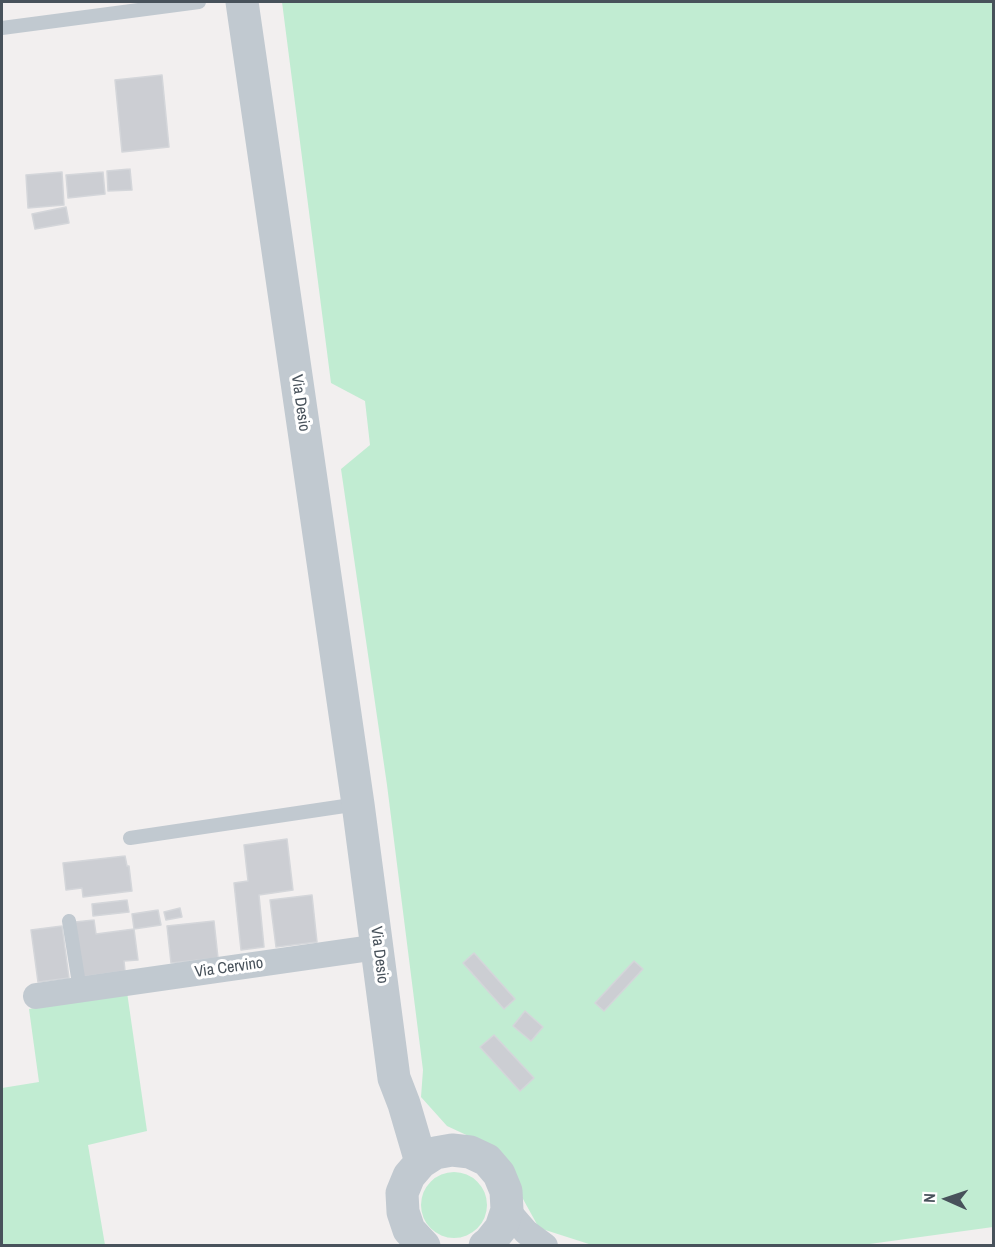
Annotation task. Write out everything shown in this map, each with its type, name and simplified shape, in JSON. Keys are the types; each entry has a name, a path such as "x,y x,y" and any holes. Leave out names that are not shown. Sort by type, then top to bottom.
{"street":[{"name":"Via Desio","path":"242,2 358,804 394,1078 421,1162"},
{"name":"Via Cervino","path":"36,996 378,947"},
{"name":"Via Desio","path":"404,1104 452,1150"},
{"path":"422,1245 409,1230 403,1212 402,1193 409,1176 421,1162 435,1153 452,1150 470,1152 487,1160 499,1174 506,1191 507,1210 501,1228 485,1245"},
{"path":"507,1210 535,1245"}],"lane":[{"path":"2,28 199,2"},
{"path":"130,838 358,804"},
{"path":"69,921 80,990"}],"green space":[{"path":"282,2 993,2 993,1227 855,1246 592,1245 539,1228 523,1199 475,1139 447,1126 421,1097 423,1070 387,785 341,469 370,445 365,401 331,383"},
{"path":"127,992 147,1131 88,1145 105,1245 2,1246 2,1088 39,1082 29,1009"},
{"path":"447,1172 461,1172 473,1177 482,1186 487,1205 485,1218 478,1229 461,1238 447,1238 435,1233 426,1224 421,1212 421,1198 426,1186 435,1177"}],"building":[{"path":"162,75 169,147 122,152 115,80"},
{"path":"130,169 132,190 108,191 107,171"},
{"path":"62,172 64,205 28,208 26,175"},
{"path":"103,172 105,194 68,198 66,175"},
{"path":"66,207 69,223 35,229 32,214"},
{"path":"287,839 293,890 259,895 264,947 241,950 234,883 248,881 244,845"},
{"path":"125,856 127,866 129,866 132,891 83,897 82,888 66,890 63,863"},
{"path":"312,895 317,942 276,947 270,900"},
{"path":"127,900 129,912 93,916 92,904"},
{"path":"180,908 182,917 166,920 164,912"},
{"path":"158,910 161,925 134,929 132,914"},
{"path":"94,920 96,934 134,929 138,960 124,961 125,971 82,977 75,922"},
{"path":"214,921 218,958 171,963 167,926"},
{"path":"62,926 69,978 38,982 31,930"},
{"path":"474,953 515,999 504,1009 463,963"},
{"path":"634,961 643,969 604,1011 595,1003"},
{"path":"525,1011 543,1027 531,1041 513,1026"},
{"path":"494,1035 534,1078 520,1091 480,1047"}]}
